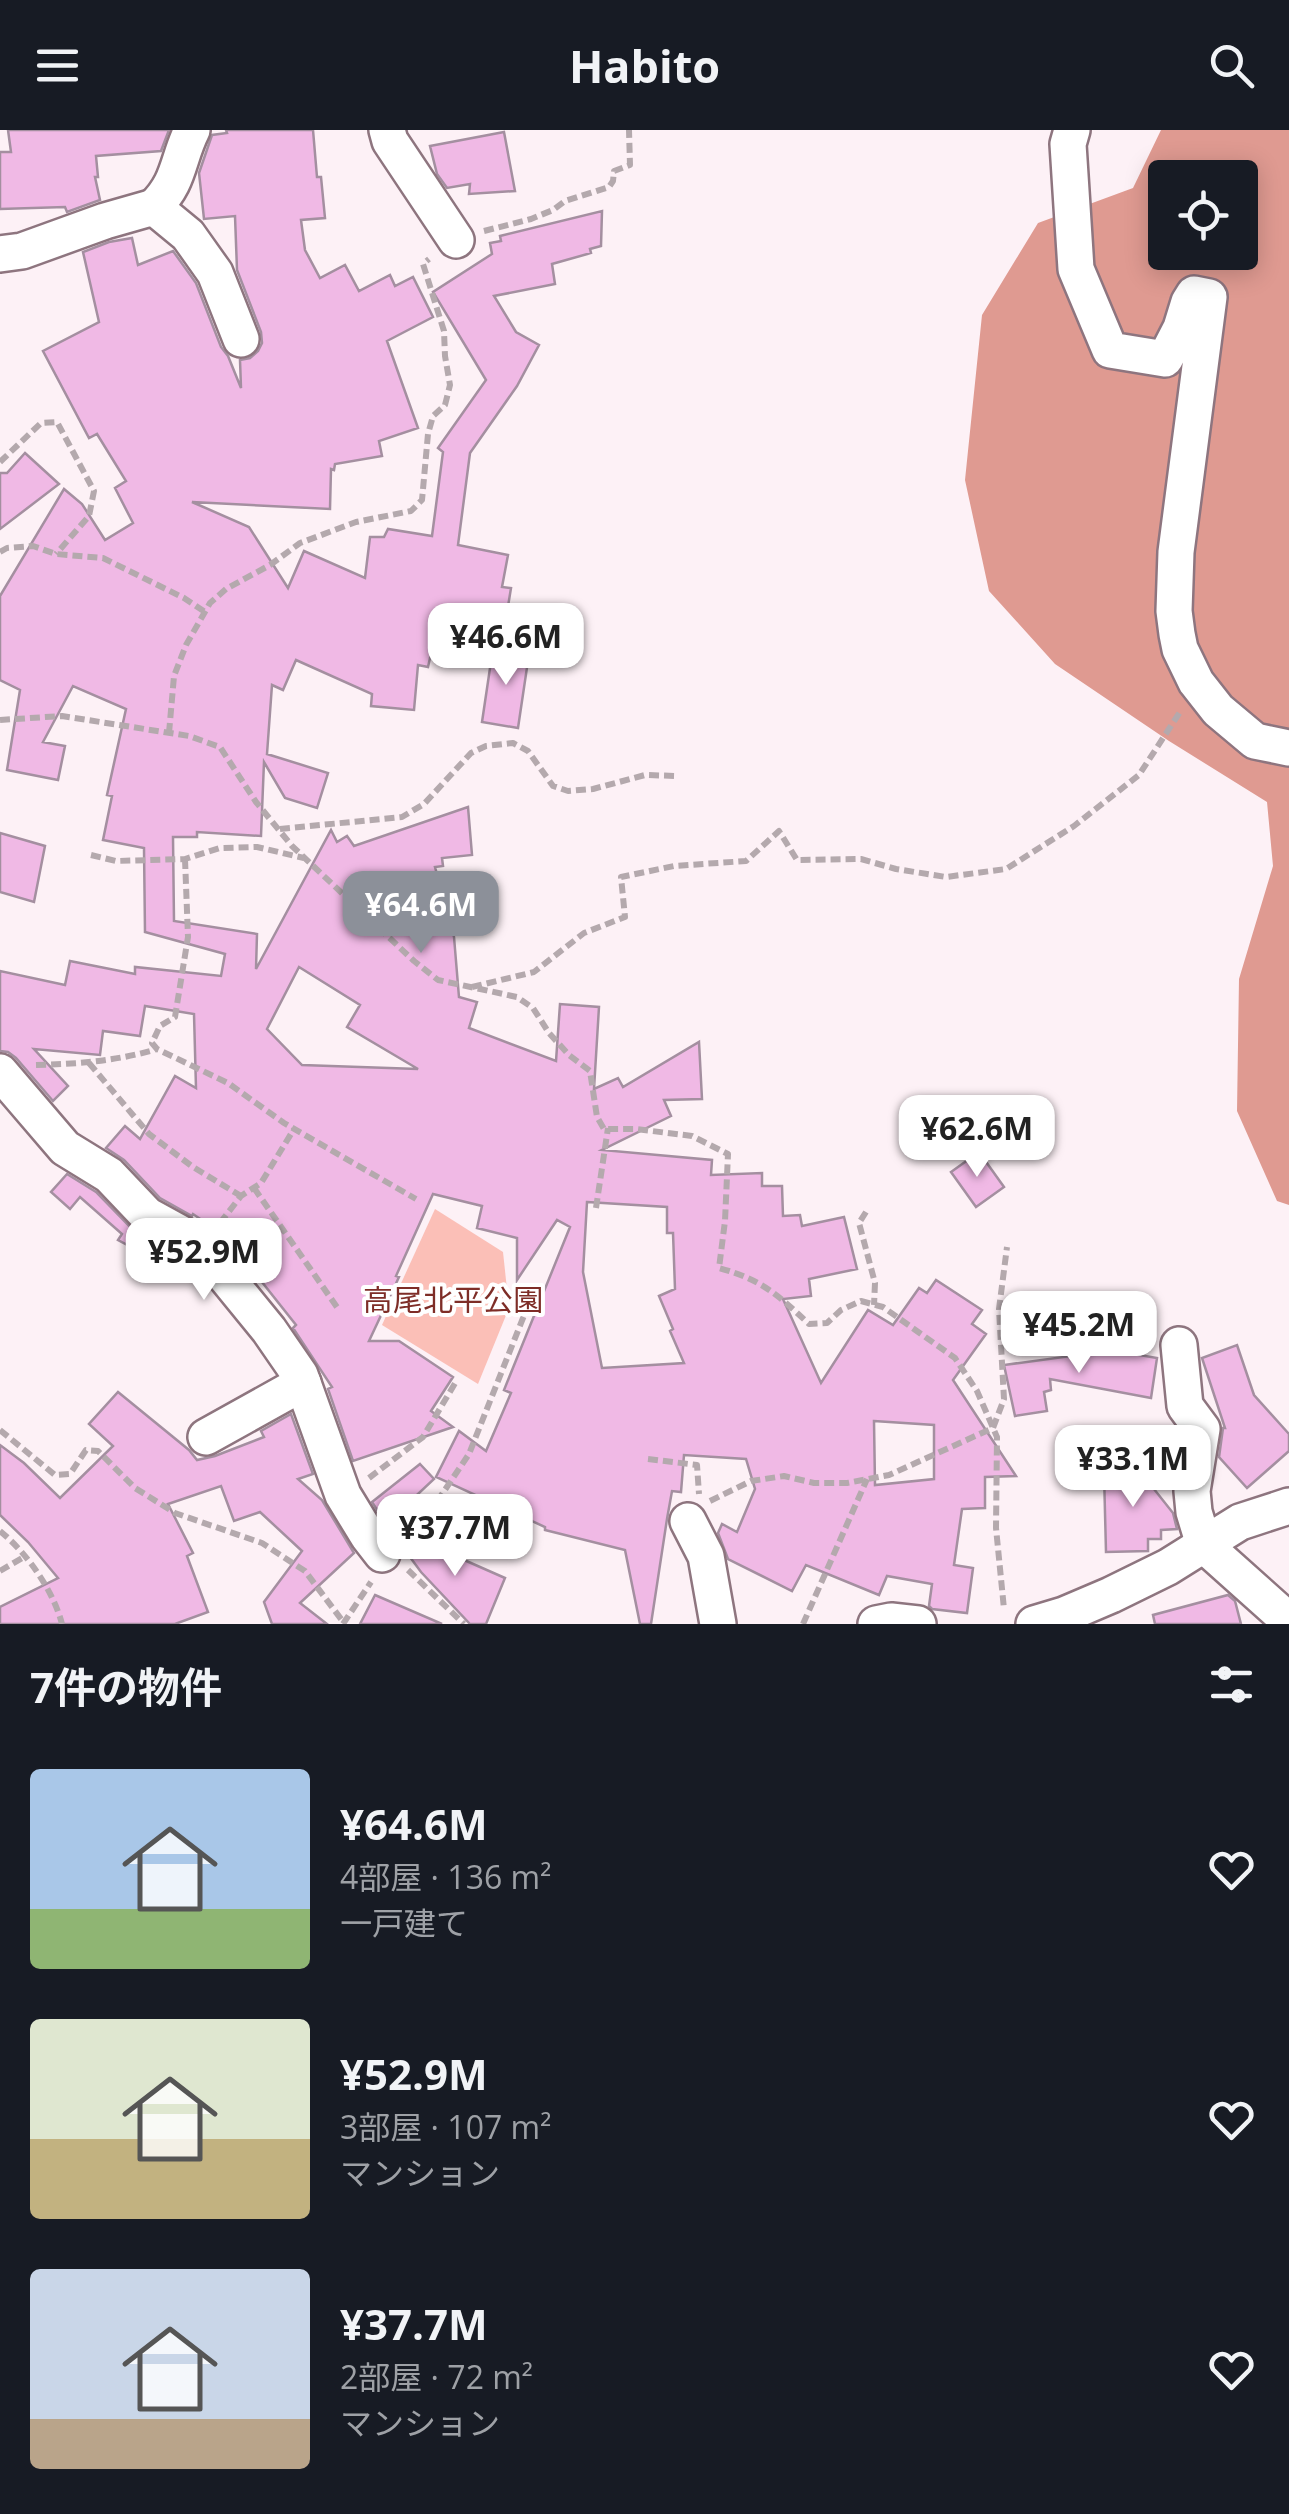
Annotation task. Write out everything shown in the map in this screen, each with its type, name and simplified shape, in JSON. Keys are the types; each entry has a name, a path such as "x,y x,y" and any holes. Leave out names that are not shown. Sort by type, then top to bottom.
{"street":[{"path":"0,254 22,251 154,207 168,194 192,130"},
{"path":"387,130 390,141 456,240"},
{"path":"1072,130 1068,144 1076,268 1110,350 1165,359 1194,294 1208,297 1176,552 1177,634 1180,650 1196,682 1218,710 1256,741 1289,748"},
{"path":"154,207 188,235 215,273 241,339"},
{"path":"10,1069 64,1148 109,1175 147,1214 198,1243 268,1330 303,1383 343,1495 382,1554"},
{"path":"1180,1345 1185,1406 1202,1430 1192,1491 1204,1545 1289,1621"},
{"path":"206,1437 303,1383"},
{"path":"1034,1624 1111,1596 1168,1567 1240,1522 1289,1506"},
{"path":"688,1521 706,1556 718,1624"},
{"path":"876,1624 918,1624"}],"path":[{"path":"169,733 174,676 210,603 300,543 356,522 411,511 422,500 428,434 433,416 445,405 450,385 444,331 423,264 456,240 531,219 565,201 609,187 614,171 630,165 628,130"},
{"path":"0,462 41,423 57,422 94,491 88,516 56,554"},
{"path":"0,552 33,546 56,554 103,558 205,612"},
{"path":"471,988 534,972 584,932 626,917 621,878 674,866 746,861 779,831 797,860 861,859 896,870 946,876 1006,870 1074,826 1139,776 1182,710 1195,722"},
{"path":"0,720 62,716 189,736 220,748 247,790 305,858 438,980 517,997 533,1008 549,1033 590,1071 597,1117 604,1128 692,1136 728,1154 719,1268 749,1276 784,1300 809,1324 828,1323 840,1310 860,1301 883,1307 955,1358 977,1391 997,1437 996,1528 1005,1624"},
{"path":"279,829 402,817 424,804 472,753 486,746 513,743 528,750 553,786 568,792 593,790 644,776 678,776"},
{"path":"92,855 116,861 186,859 220,848 257,847 305,858"},
{"path":"186,859 188,937 174,1018 160,1026 152,1043 228,1083 294,1129 416,1199"},
{"path":"10,1069 128,1058 157,1049"},
{"path":"89,1063 149,1134 241,1196"},
{"path":"596,1208 608,1128"},
{"path":"202,1248 241,1196 261,1184 294,1129"},
{"path":"254,1188 339,1310"},
{"path":"866,1212 859,1223 875,1283 874,1305"},
{"path":"648,1460 697,1465 700,1510 712,1499 751,1481 784,1476 814,1483 847,1483 889,1475 993,1428 1004,1398 999,1309 1008,1247"},
{"path":"382,1554 433,1538 428,1515 469,1454 525,1313"},
{"path":"343,1495 424,1437 457,1380"},
{"path":"0,1430 55,1474 70,1474 86,1450 98,1451 135,1488 175,1512 262,1544 305,1572 344,1623 378,1573 382,1554"},
{"path":"803,1624 867,1479"},
{"path":"0,1530 57,1606 62,1624"},
{"path":"382,1554 401,1562 464,1624"},
{"path":"0,1570 24,1557"}],"green space":[{"name":"高尾北平公園","path":"435,1209 503,1252 509,1308 478,1384 382,1325"}],"shaded area":[{"path":"1161,130 1289,130 1289,1205 1277,1201 1237,1111 1239,979 1273,866 1267,802 1055,664 989,591 965,480 982,315 1038,223 1133,188"}],"building":[{"path":"8,130 169,130 161,151 96,156 100,200 67,212 65,207 0,209 0,152 11,152"},
{"path":"226,130 313,130 325,218 301,220 305,250 320,278 345,265 359,291 390,275 395,286 413,277 433,317 387,341 418,428 379,441 382,456 335,464 331,469 330,509 192,502 249,527 288,588 304,551 365,578 370,537 384,537 388,529 432,536 443,452 438,448 486,380 433,292 492,254 490,243 501,241 500,236 602,211 601,246 590,249 591,253 552,264 555,284 494,296 516,332 539,345 517,386 470,453 458,545 508,555 502,587 511,588 504,631 439,618 428,667 418,665 414,710 371,706 372,694 296,660 283,690 272,685 267,754 328,773 317,808 285,798 264,762 261,836 197,832 197,837 173,837 174,921 257,934 256,969 331,830 337,842 347,836 354,846 468,807 472,855 442,858 443,866 435,867 454,937 459,997 477,1002 469,1028 556,1061 560,1004 599,1007 594,1089 618,1078 623,1087 699,1042 702,1099 664,1100 671,1116 602,1150 712,1160 711,1175 762,1173 762,1186 782,1186 783,1216 800,1215 802,1226 844,1217 857,1269 809,1279 811,1296 783,1299 821,1383 868,1310 893,1325 919,1288 927,1293 936,1280 982,1310 972,1324 986,1334 953,1380 1016,1476 985,1477 985,1508 962,1509 954,1565 973,1568 967,1613 932,1609 932,1584 887,1576 879,1595 806,1565 792,1591 728,1559 718,1533 722,1524 737,1532 755,1489 746,1459 684,1455 681,1492 672,1491 651,1624 640,1624 625,1550 545,1530 436,1477 459,1431 486,1451 511,1393 504,1390 570,1227 557,1220 517,1280 517,1238 477,1228 482,1206 433,1194 369,1341 399,1341 453,1377 431,1411 453,1427 353,1461 328,1389 332,1387 293,1328 296,1325 250,1267 247,1270 209,1225 160,1198 124,1160 106,1148 125,1126 140,1139 175,1076 196,1088 194,1014 145,1006 140,1036 103,1031 100,1055 34,1049 68,1086 53,1101 16,1058 0,1051 0,971 65,985 70,961 135,974 135,967 221,976 225,954 145,932 144,848 103,840 112,796 107,795 126,709 73,686 43,742 65,746 58,780 7,770 20,690 0,680 0,596 64,489 82,504 105,540 133,523 115,488 126,481 97,434 89,438 43,351 99,322 83,252 132,238 138,265 173,251 196,283 241,388 240,360 258,351 261,332 237,270 235,216 204,219 199,173 212,135 227,133","holes":["299,967 360,1005 347,1027 418,1069 302,1065 267,1029","587,1202 667,1207 667,1233 673,1233 675,1289 659,1296 684,1363 602,1368 583,1272","874,1421 934,1425 934,1479 875,1485"]},
{"path":"504,132 515,191 469,194 470,184 447,188 437,174 430,146"},
{"path":"25,453 59,484 0,529 0,473 7,473"},
{"path":"493,648 529,654 518,728 482,722"},
{"path":"0,833 45,846 34,902 0,892"},
{"path":"979,1152 1004,1187 976,1207 951,1172"},
{"path":"67,1174 96,1192 136,1233 172,1253 168,1261 154,1253 152,1258 118,1240 122,1234 80,1197 70,1209 51,1192"},
{"path":"1237,1345 1254,1395 1289,1434 1289,1451 1247,1488 1219,1457 1225,1428 1202,1358"},
{"path":"1087,1346 1157,1358 1151,1398 1050,1379 1051,1390 1044,1392 1047,1411 1015,1416 1004,1365 1086,1354"},
{"path":"118,1392 197,1460 264,1437 261,1431 291,1414 313,1474 298,1479 322,1500 354,1553 300,1603 327,1624 272,1624 264,1602 302,1551 260,1512 234,1521 221,1486 168,1504 193,1553 187,1556 208,1612 175,1624 0,1624 0,1607 58,1578 0,1515 0,1445 60,1498 113,1446 89,1424"},
{"path":"1127,1455 1173,1513 1177,1529 1161,1530 1161,1539 1148,1539 1148,1551 1106,1552 1104,1473"},
{"path":"420,1464 434,1479 386,1524 372,1502"},
{"path":"387,1526 505,1578 486,1624 470,1624 421,1572"},
{"path":"375,1595 442,1624 360,1624"},
{"path":"1228,1595 1235,1601 1241,1624 1155,1624 1153,1615"}]}
